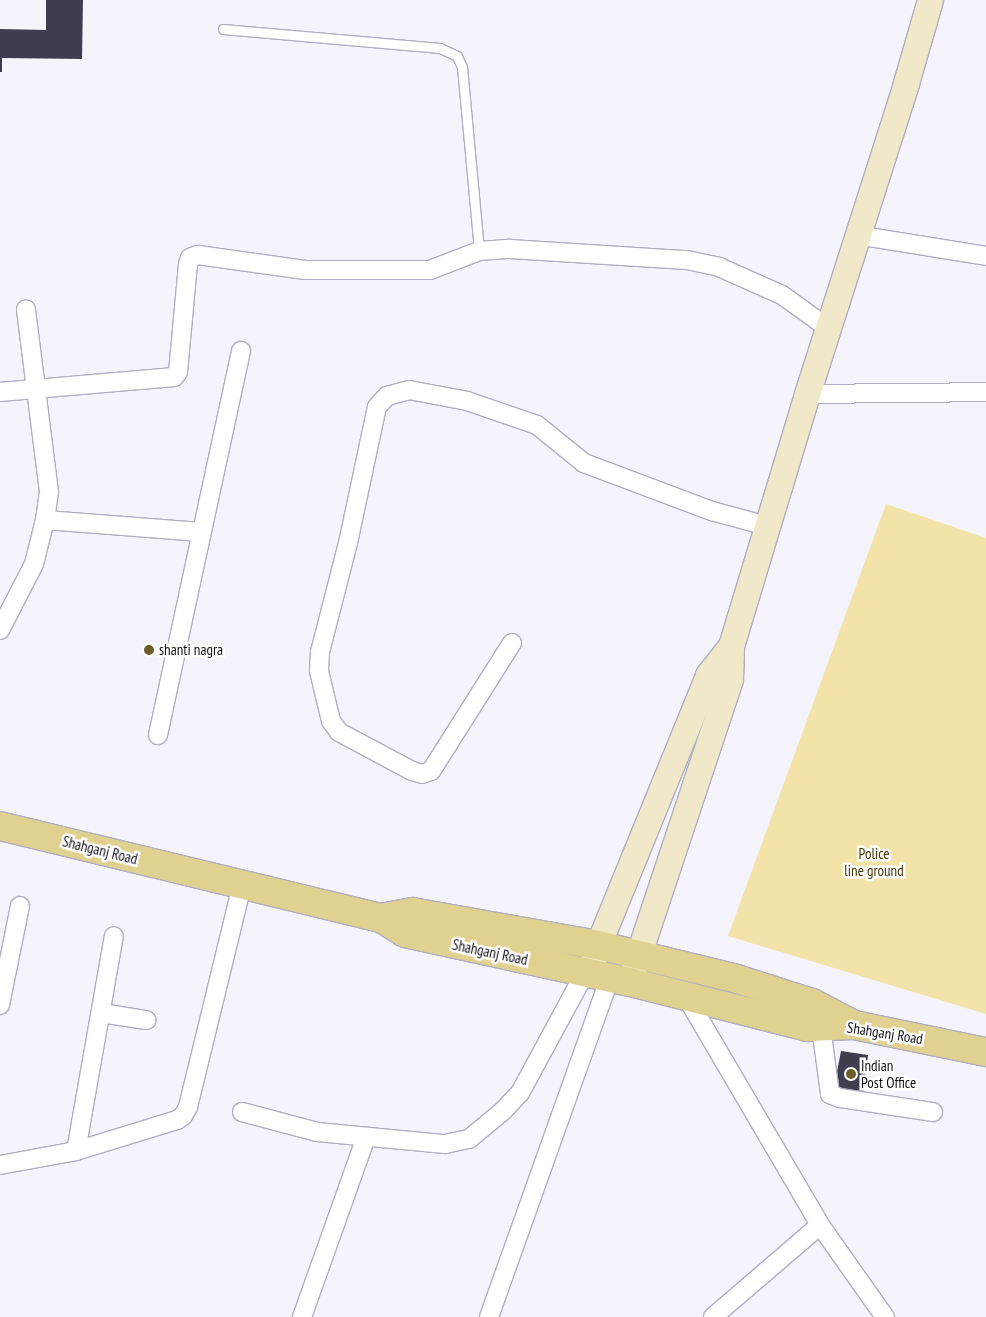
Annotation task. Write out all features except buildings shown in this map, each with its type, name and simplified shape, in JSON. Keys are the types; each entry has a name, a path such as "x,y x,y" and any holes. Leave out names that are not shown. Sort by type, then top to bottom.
{"main road":[{"path":"731,646 708,675 598,944 603,976 638,954 730,679 731,646 807,394 906,83 930,0"},
{"name":"Shahganj Road","path":"0,826 381,918 405,933 603,976 808,1028 854,1025 986,1052"},
{"path":"381,918 412,912 598,944 737,979 812,1003 854,1025"}],"street":[{"path":"857,235 986,256"},
{"path":"0,392 174,377 178,372 188,264 193,257 198,255 305,270 418,270 442,267 479,251 510,249 687,260 719,267 782,295 828,328"},
{"path":"0,630 34,564 45,520 48,492 26,309"},
{"path":"158,735 240,351"},
{"path":"512,643 431,771 422,774 412,771 339,732 334,726 319,672 320,652 348,543 377,407 387,396 409,390 467,401 537,425 584,463 712,512 767,526"},
{"path":"807,394 986,392"},
{"path":"45,520 202,532"},
{"path":"0,1165 76,1151 177,1120 186,1112 242,885"},
{"path":"0,1005 20,906"},
{"path":"76,1151 102,1013 114,936"},
{"path":"242,1112 317,1132 445,1144 469,1139 503,1111 520,1093 603,976"},
{"path":"489,1317 603,976"},
{"path":"687,998 820,1225 883,1316"},
{"path":"102,1013 146,1020"},
{"path":"820,1027 830,1094 840,1098 933,1112"},
{"path":"302,1317 366,1137"},
{"path":"713,1317 820,1225"}],"lane":[{"path":"223,29 440,48 457,56 462,66 479,251"}],"green space":[{"name":"Police line ground","path":"886,504 986,538 986,1014 728,936"}],"place":[{"name":"shanti nagra","path":"149,650"},
{"name":"Indian Post Office","path":"851,1074"}]}
